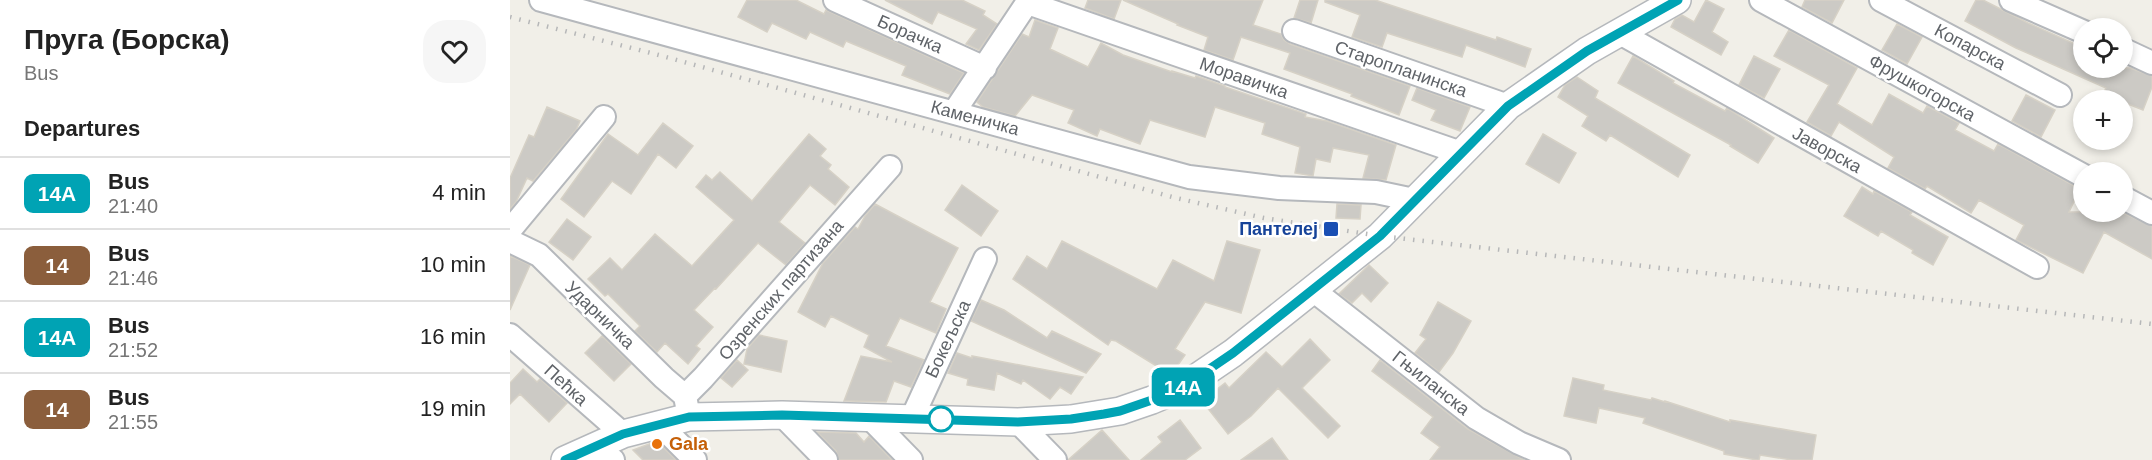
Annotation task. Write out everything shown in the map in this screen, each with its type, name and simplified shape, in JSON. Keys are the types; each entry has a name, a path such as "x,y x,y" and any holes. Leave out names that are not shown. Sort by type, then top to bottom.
{"street":[{"name":"Каменичка","path":"541,0 1189,177 1279,188 1376,192 1414,200"},
{"name":"Борачка","path":"835,0 985,68"},
{"path":"565,460 605,453 623,434 660,425 687,407 782,415 1018,422 1071,419 1120,411 1183,387 1233,353 1380,236 1508,106 1587,51 1677,0"},
{"name":"Фрушкогорска","path":"1761,0 2073,170"},
{"name":"Копарска","path":"1881,0 2060,95"},
{"path":"2011,0 2073,27"},
{"path":"954,112 1029,2"},
{"name":"Моравичка","path":"1029,2 1461,153"},
{"name":"Старопланинска","path":"1294,31 1508,106"},
{"name":"Јаворска","path":"1618,32 2037,267"},
{"path":"2133,54 2152,63"},
{"path":"510,230 604,117"},
{"name":"Озренских партизана","path":"687,407 703,378 890,167"},
{"path":"2133,203 2152,213"},
{"name":"Ударничка","path":"510,241 539,255 664,378 687,407"},
{"name":"Бокељска","path":"912,418 985,259"},
{"name":"Гњиланска","path":"1313,290 1476,418 1519,443 1559,460"},
{"name":"Пећка","path":"510,335 623,434"},
{"path":"782,415 826,460"},
{"path":"871,419 911,460"},
{"path":"1018,422 1055,460"},
{"path":"660,425 695,460"}],"building":[{"path":"747,0 796,0 824,14 826,10 964,73 950,94 902,75 906,66 846,41 843,47 810,32 806,39 772,23 767,32 738,17"},
{"path":"885,0 962,0 985,11 983,15 997,24 979,50 966,44 977,29 938,12 932,24"},
{"path":"1088,0 1121,0 1114,19 1085,8"},
{"path":"1123,0 1263,0 1253,25 1281,34 1290,44 1410,86 1399,115 1351,96 1352,94 1284,69 1290,53 1241,37 1233,60 1204,50 1208,37"},
{"path":"1300,0 1318,0 1311,23 1294,18"},
{"path":"1325,0 1375,0 1496,40 1497,37 1531,49 1525,67 1466,45 1462,57 1387,33 1382,47 1352,37 1360,15 1325,2"},
{"path":"1706,0 1724,9 1712,32 1728,42 1721,55 1671,27 1675,19 1682,15 1694,22"},
{"path":"1805,0 1844,0 1832,23 1802,7"},
{"path":"1976,0 1983,0 2073,43 2073,73 2016,48 1965,21"},
{"path":"1035,20 1058,28 1050,49 1088,67 1101,43 1123,55 1172,72 1195,78 1196,76 1306,114 1305,117 1327,121 1396,145 1386,180 1363,178 1369,155 1333,148 1330,162 1316,159 1313,176 1295,173 1300,147 1262,134 1265,123 1215,107 1205,137 1150,120 1140,144 1100,129 1097,136 1068,123 1074,110 1032,95 1015,116 983,107 977,102 1022,34 1029,37"},
{"path":"1897,24 1922,37 1907,64 1882,50"},
{"path":"1789,30 1857,68 1837,104 1872,125 1889,94 1923,113 1927,106 1959,123 1955,130 1994,151 1998,144 2073,185 2073,204 2069,212 2073,212 2073,222 2133,222 2133,217 2152,226 2152,259 2104,232 2083,273 2016,240 2024,225 1979,200 1971,213 1927,186 1925,189 1888,168 1894,157 1839,122 1831,136 1807,122 1829,85 1774,56"},
{"path":"1633,56 1674,81 1673,83 1725,111 1727,108 1774,138 1758,163 1731,145 1618,83"},
{"path":"1754,56 1780,69 1764,98 1739,85"},
{"path":"2133,69 2152,76 2152,87 2143,110 2133,106 2133,90 2105,90 2106,88 2084,78 2133,78"},
{"path":"1577,77 1598,91 1595,98 1690,155 1678,177 1610,135 1606,141 1582,126 1588,116 1558,97 1565,85"},
{"path":"1417,88 1470,107 1460,131 1431,120 1436,110 1412,100"},
{"path":"2026,95 2055,110 2041,137 2012,121"},
{"path":"547,107 580,121 576,130 533,181 527,178 516,202 510,209 510,178 529,135 534,137"},
{"path":"663,123 693,146 676,168 658,154 631,194 612,181 584,217 561,199 608,134 638,155"},
{"path":"809,134 826,149 820,156 831,165 828,169 849,187 835,205 810,185 779,222 805,243 786,265 758,243 694,310 713,327 696,346 700,349 688,364 665,343 657,352 635,331 640,326 608,294 605,296 588,279 610,258 622,270 655,234 692,266 734,220 696,187 706,175 712,180 720,172 752,201"},
{"path":"1543,134 1576,153 1559,183 1526,164"},
{"path":"962,185 998,211 981,236 945,210"},
{"path":"1862,187 1912,212 1910,215 1948,237 1933,265 1881,231 1878,236 1844,216"},
{"path":"875,204 958,248 930,302 946,309 936,333 900,318 886,346 924,360 911,387 894,381 886,402 844,401 861,356 892,362 864,347 869,335 831,316 825,327 798,312 823,263 855,227 858,229"},
{"path":"1337,204 1361,205 1360,219 1336,218"},
{"path":"567,219 591,237 573,260 549,242"},
{"path":"1062,241 1157,289 1173,260 1214,281 1227,241 1260,250 1241,313 1205,302 1175,349 1185,355 1171,375 1116,341 1111,340 1108,345 1013,279 1027,256 1047,269"},
{"path":"510,256 530,265 510,310"},
{"path":"1369,265 1388,283 1371,302 1362,293 1352,303 1339,294"},
{"path":"981,300 1004,310 1047,338 1052,331 1101,354 1086,373 971,321"},
{"path":"1438,302 1471,321 1439,372 1415,353 1426,339 1420,335"},
{"path":"759,335 787,341 781,372 744,364 747,349"},
{"path":"602,336 631,364 614,381 585,353"},
{"path":"1310,339 1330,360 1302,388 1340,426 1328,438 1278,388 1251,416 1228,434 1202,401 1225,383 1229,388 1266,352 1282,367"},
{"path":"957,353 972,358 972,356 1083,377 1071,394 1060,387 1050,399 1023,380 1021,384 997,373 994,390 967,385 968,379 948,373"},
{"path":"737,360 748,370 732,387 721,378"},
{"path":"1380,360 1468,429 1524,460 1430,460 1440,447 1421,433 1433,417 1372,371"},
{"path":"523,369 537,382 540,379 567,403 549,422 520,394 510,404 510,383"},
{"path":"1573,378 1604,385 1603,390 1665,401 1730,422 1730,420 1816,435 1812,460 1792,460 1760,455 1757,460 1724,454 1724,451 1643,423 1645,418 1599,408 1596,423 1564,416"},
{"path":"1180,420 1201,448 1185,460 1141,460 1162,442 1158,437"},
{"path":"1102,430 1129,460 1068,460"},
{"path":"817,432 856,433 864,442 869,436 892,460 839,460 836,451"},
{"path":"1272,438 1288,460 1241,460"},
{"name":"Gala","path":"657,441 676,460 643,460 633,450"}],"railway":[{"path":"510,17 655,54 1176,198 1264,218 1380,236 2152,324"}],"bus line":[{"name":"14А","path":"565,460 623,434 689,417 782,415 1018,422 1071,419 1104,414 1152,400 1183,387 1233,353 1380,236 1508,106 1587,51 1678,0"}],"place":[{"name":"Пантелеј","path":"1331,229"},
{"name":"Gala","path":"657,444"}]}
